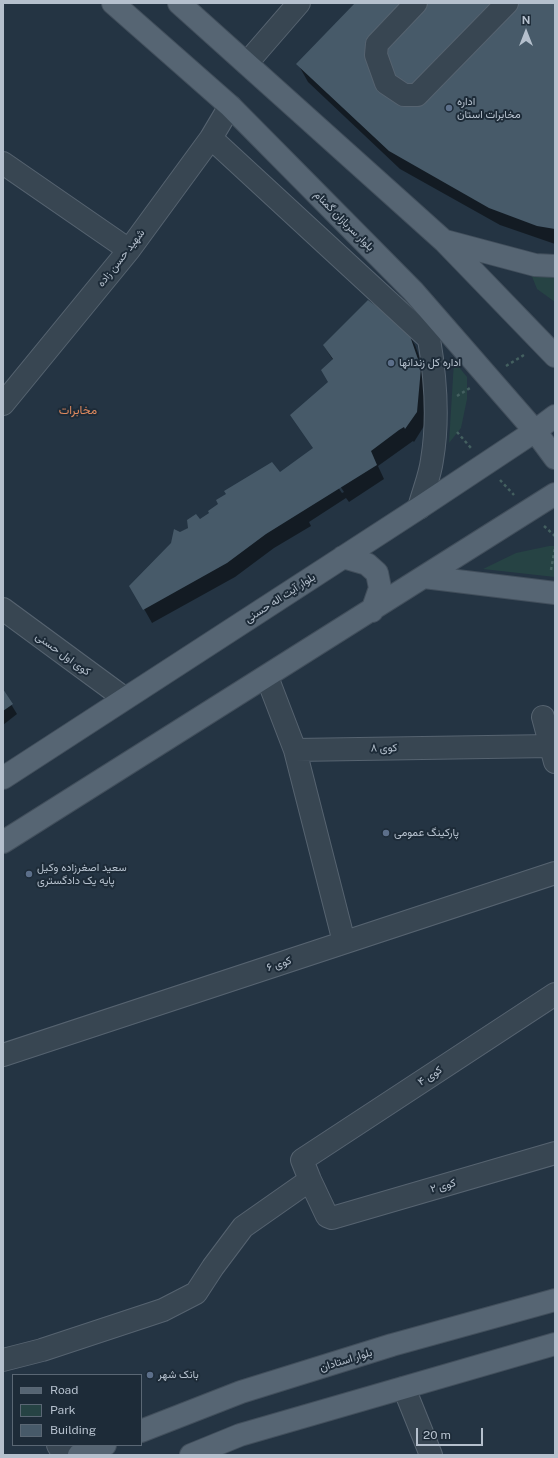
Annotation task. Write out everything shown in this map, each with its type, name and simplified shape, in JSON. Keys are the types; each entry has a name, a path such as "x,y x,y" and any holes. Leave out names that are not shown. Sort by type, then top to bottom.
{"main road":[{"name":"بلوار سربازان گمنام","path":"113,3 230,106 413,291 535,432 555,458"},
{"path":"179,3 444,241 555,356"},
{"path":"444,241 535,265 555,266"},
{"name":"بلوار آیت اله حسنی","path":"3,778 535,432 555,416"},
{"path":"3,842 372,611 555,494"},
{"path":"343,557 366,564 377,573 380,588 372,611"},
{"path":"424,577 555,593"},
{"name":"بلوار استادان","path":"142,1431 249,1390 392,1345 555,1300"},
{"path":"191,1455 240,1435 555,1344"},
{"path":"79,1455 102,1446"}],"street":[{"path":"247,63 299,3"},
{"path":"416,3 377,44 376,55 386,83 404,95 417,95 507,3"},
{"name":"شهید حسن زاده","path":"3,404 129,250 212,138 230,106"},
{"path":"212,138 429,340"},
{"path":"3,163 129,250"},
{"path":"413,291 429,340 434,372 437,418 432,461 419,508"},
{"name":"کوی اول حسنی","path":"3,610 124,698"},
{"path":"267,677 295,750 344,942"},
{"path":"543,717 553,754"},
{"name":"کوی ۸","path":"295,750 553,754"},
{"name":"کوی ۶","path":"3,1055 555,873"},
{"name":"کوی ۴","path":"310,1180 302,1160 555,994"},
{"name":"کوی ۲","path":"310,1180 327,1216 332,1218 555,1153"},
{"path":"8,1360 163,1310 196,1293 213,1266 243,1227 310,1180"},
{"path":"404,1388 431,1455"},
{"path":"59,1446 64,1455"}],"green space":[{"path":"531,274 555,278 555,302 537,289"},
{"path":"454,361 467,377 467,399 461,428 449,443"},
{"path":"555,546 555,577 483,569 516,553"}],"building":[{"name":"اداره مخابرات استان","path":"355,3 555,3 555,229 537,226 489,208 389,151 296,64"},
{"path":"368,300 408,330 421,368 417,412 405,429 404,427 399,430 371,451 377,465 266,534 227,563 143,610 129,586 171,543 174,529 180,532 188,528 187,520 196,514 200,519 209,513 208,511 218,504 216,500 226,494 224,491 272,462 280,472 313,448 290,415 328,382 321,370 333,359 323,345"},
{"path":"3,689 13,704 3,711"}],"place":[{"name":"اداره مخابرات استان","path":"449,108"},
{"name":"اداره کل زندانها","path":"391,363"},
{"name":"پارکینگ عمومی","path":"386,833"},
{"name":"سعید اصغرزاده وکیل پایه یک دادگستری","path":"29,874"},
{"name":"بانک شهر","path":"150,1375"}],"district":[{"name":"مخابرات","path":"78,410"}]}
